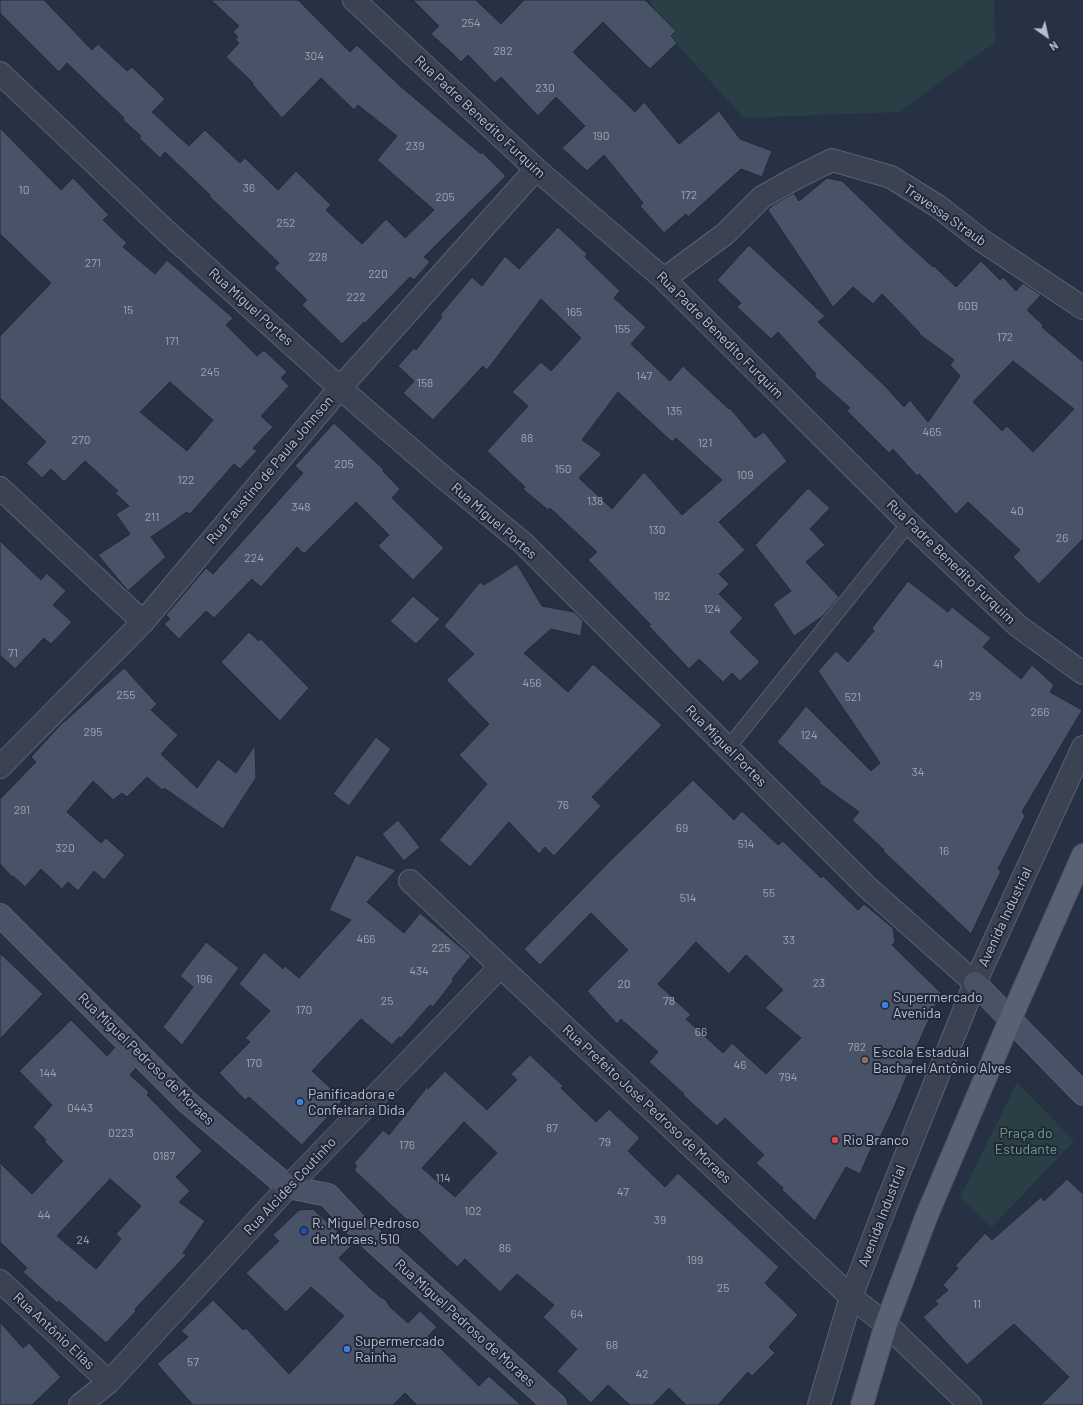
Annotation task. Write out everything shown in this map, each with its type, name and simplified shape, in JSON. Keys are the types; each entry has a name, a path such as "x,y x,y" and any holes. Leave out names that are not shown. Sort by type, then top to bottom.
{"main road":[{"path":"862,1405 886,1324 927,1215 1010,1020 1083,855"},
{"name":"Rua Miguel Pedroso de Moraes","path":"0,915 187,1102 288,1187 328,1195 357,1226 555,1405"},
{"path":"975,983 1083,1094"}],"street":[{"name":"Rua Padre Benedito Furquim","path":"354,0 536,169 664,278 909,523 1018,626 1083,673"},
{"name":"Rua Miguel Portes","path":"0,73 166,232 340,388 437,472 523,543 867,887 975,983"},
{"name":"Travessa Straub","path":"664,278 724,234 762,197 832,160 891,177 939,207 988,245 1083,308"},
{"name":"Rua Faustino de Paula Johnson","path":"0,767 143,622 340,388 536,169"},
{"path":"0,488 143,622"},
{"name":"Avenida Industrial","path":"819,1405 851,1297 888,1200 975,983 1083,747"},
{"name":"Rua Prefeito José Pedroso de Moraes","path":"410,881 851,1297 886,1324 970,1405"},
{"name":"Rua Alcides Coutinho","path":"80,1405 109,1382 288,1187 500,967"},
{"name":"Rua Antônio Elias","path":"0,1281 109,1382"}],"lane":[{"path":"728,748 909,523"}],"green space":[{"path":"650,0 994,0 995,42 899,112 744,118 663,29"},
{"name":"Praça do Estudante","path":"1017,1082 1074,1141 992,1227 960,1198"}],"building":[{"path":"0,0 44,0 92,50 98,44 127,71 132,67 165,99 152,112 189,146 205,130 240,163 245,158 278,190 296,171 331,205 326,210 362,244 386,219 405,238 434,210 377,160 397,136 358,105 354,110 321,78 282,118 252,84 253,83 226,57 239,43 235,39 238,37 233,32 239,26 211,0 298,0 350,52 357,45 400,86 481,154 482,152 506,176 424,257 430,262 414,280 410,277 342,344 302,305 307,300 274,268 279,263 165,152 160,158 139,138 141,136 123,120 124,118 67,63 59,72 0,13"},
{"path":"413,0 476,0 501,24 524,0 645,0 676,31 671,36 677,43 650,69 603,22 573,52 635,112 644,102 679,144 719,111 740,139 772,151 762,177 741,169 688,217 686,214 664,233 640,206 643,203 604,155 587,171 562,148 585,126 556,97 538,116 501,77 495,83 468,55 461,62 431,34 439,26"},
{"path":"0,128 61,190 73,178 109,215 103,220 127,243 123,247 155,274 167,260 233,318 226,325 257,356 264,350 287,372 281,378 289,386 261,416 273,427 253,448 257,451 240,469 234,464 190,514 187,512 151,537 166,557 128,591 98,555 130,534 116,514 129,506 115,493 118,491 85,461 64,482 51,469 42,478 26,463 46,442 0,398 0,336 51,283 0,234","holes":["170,382 213,420 187,451 140,412"]},
{"path":"827,178 842,181 901,238 956,287 981,261 1000,280 1003,277 1016,291 1023,283 1041,295 1027,310 1043,325 1042,327 1083,362 1083,539 1039,584 1013,557 1020,550 968,502 956,514 919,474 917,476 893,449 889,453 847,411 850,408 814,376 816,374 778,332 771,339 737,307 741,303 717,280 749,245 825,316 818,322 886,387 904,407 910,400 928,422 960,376 950,365 954,360 919,334 920,333 882,294 873,304 853,287 833,307 768,210 773,205 794,193 799,201","holes":["1013,361 1074,409 1033,452 1007,426 1002,431 973,402"]},
{"path":"558,227 587,254 585,257 620,291 614,298 646,327 631,344 670,381 683,366 729,409 730,408 755,438 764,432 787,461 719,522 745,550 719,574 729,584 719,594 743,618 730,632 760,662 740,681 732,673 723,682 699,659 689,669 647,624 651,625 588,560 597,552 550,508 548,510 523,489 525,487 487,451 528,406 512,392 541,362 551,371 581,338 541,299 487,370 483,366 433,420 403,393 414,381 398,366 414,348 416,350 442,317 440,315 472,277 482,286 505,256 519,269","holes":["618,392 672,442 676,438 722,480 682,515 644,472 612,509 579,478 602,454 582,440"]},
{"path":"334,423 384,470 383,471 400,489 392,498 444,548 413,580 378,546 389,535 356,502 304,554 297,547 261,587 252,579 214,618 206,611 179,639 164,624 170,619 166,615 206,568 213,574 303,473 295,466"},
{"path":"808,488 830,508 810,529 825,545 806,562 839,597 823,616 794,636 773,604 791,591 755,545"},
{"path":"0,541 41,580 47,573 66,591 53,605 72,622 51,644 44,638 15,669 0,655"},
{"path":"517,564 542,606 574,612 583,621 581,636 551,629 524,653 568,692 593,664 662,725 592,797 601,806 554,856 545,847 539,854 509,822 470,867 439,840 487,784 459,755 489,724 446,680 474,654 444,626 480,582 484,585"},
{"path":"908,581 948,612 952,607 991,638 983,647 1021,679 1032,665 1054,685 1050,692 1082,710 1022,812 1025,816 998,869 1001,871 971,934 852,820 859,812 819,783 820,781 777,742 806,706 871,771 880,763 818,671 836,651 848,662 874,631 872,628"},
{"path":"413,596 440,619 416,644 390,621"},
{"path":"249,632 259,641 261,639 309,688 280,721 221,662"},
{"path":"124,668 157,704 151,710 178,735 161,754 197,788 218,759 236,773 255,745 256,778 223,829 164,788 162,790 147,777 127,797 122,793 113,800 93,781 67,812 101,843 106,838 125,855 104,880 94,871 78,891 68,882 62,889 41,869 25,887 13,876 12,877 0,864 0,799 36,762 31,757 63,722"},
{"path":"376,737 391,749 349,806 333,794"},
{"path":"693,780 734,820 742,811 778,845 783,841 821,878 823,876 858,910 864,904 893,928 895,942 892,945 941,993 913,1055 915,1056 880,1138 876,1137 860,1174 846,1167 815,1221 756,1163 764,1155 725,1118 717,1126 683,1095 684,1094 649,1062 658,1052 621,1019 617,1024 587,991 628,950 591,913 540,965 524,949 612,859","holes":["696,942 729,974 746,955 783,990 765,1008 801,1038 766,1074 732,1043 723,1053 686,1019 691,1015 658,984"]},
{"path":"398,820 420,847 404,861 382,834"},
{"path":"356,855 396,870 367,902 404,933 420,913 471,956 452,979 454,980 433,1007 430,1005 401,1038 399,1037 392,1045 361,1019 312,1071 343,1100 302,1145 249,1097 245,1100 219,1073 250,1042 245,1038 270,1011 239,984 264,952 283,969 285,966 299,978 351,920 329,910"},
{"path":"206,942 239,968 182,1045 163,1027 193,987 180,976"},
{"path":"0,953 43,994 0,1039"},
{"path":"71,1020 107,1056 115,1047 136,1068 130,1075 149,1092 147,1095 202,1151 176,1177 190,1191 179,1202 205,1221 183,1253 186,1255 135,1309 136,1311 106,1343 59,1301 57,1303 23,1272 27,1268 0,1242 0,1163 32,1194 63,1161 33,1127 52,1105 19,1071","holes":["110,1179 141,1206 116,1234 121,1239 96,1269 57,1236"]},
{"path":"530,1055 563,1086 561,1088 596,1122 609,1109 640,1138 628,1151 665,1187 678,1173 779,1267 765,1283 798,1315 769,1347 775,1353 752,1376 748,1372 718,1405 686,1405 669,1388 653,1405 630,1405 608,1385 591,1403 557,1371 577,1349 543,1317 554,1305 517,1274 500,1292 465,1259 457,1267 354,1170 357,1166 354,1163 383,1130 389,1135 427,1087 428,1089 445,1071 487,1110 517,1080 511,1074","holes":["464,1122 497,1153 455,1197 422,1168"]},
{"path":"1067,1179 1083,1194 1083,1405 1041,1405 1069,1377 1014,1324 967,1365 923,1317 938,1304 935,1301 948,1290 943,1285 958,1268 955,1266 985,1233 992,1240 1041,1197 1044,1201"},
{"path":"313,1209 352,1245 339,1258 370,1288 386,1300 390,1307 408,1323 420,1311 437,1327 428,1336 479,1386 489,1376 521,1405 417,1405 405,1393 393,1405 193,1405 157,1364 188,1337 181,1331 213,1300 243,1330 246,1328 289,1374 344,1316 311,1287 286,1312 246,1273 279,1241 273,1235 299,1210"},
{"path":"0,1322 23,1348 29,1343 61,1377 32,1405 0,1405"}],"place":[{"name":"Supermercado Avenida","path":"885,1005"},
{"name":"Escola Estadual Bacharel Antônio Alves","path":"865,1060"},
{"name":"Panificadora e Confeitaria Dida","path":"300,1102"},
{"name":"Rio Branco","path":"835,1140"},
{"name":"R. Miguel Pedroso de Moraes, 510","path":"304,1231"},
{"name":"Supermercado Rainha","path":"347,1349"}]}
